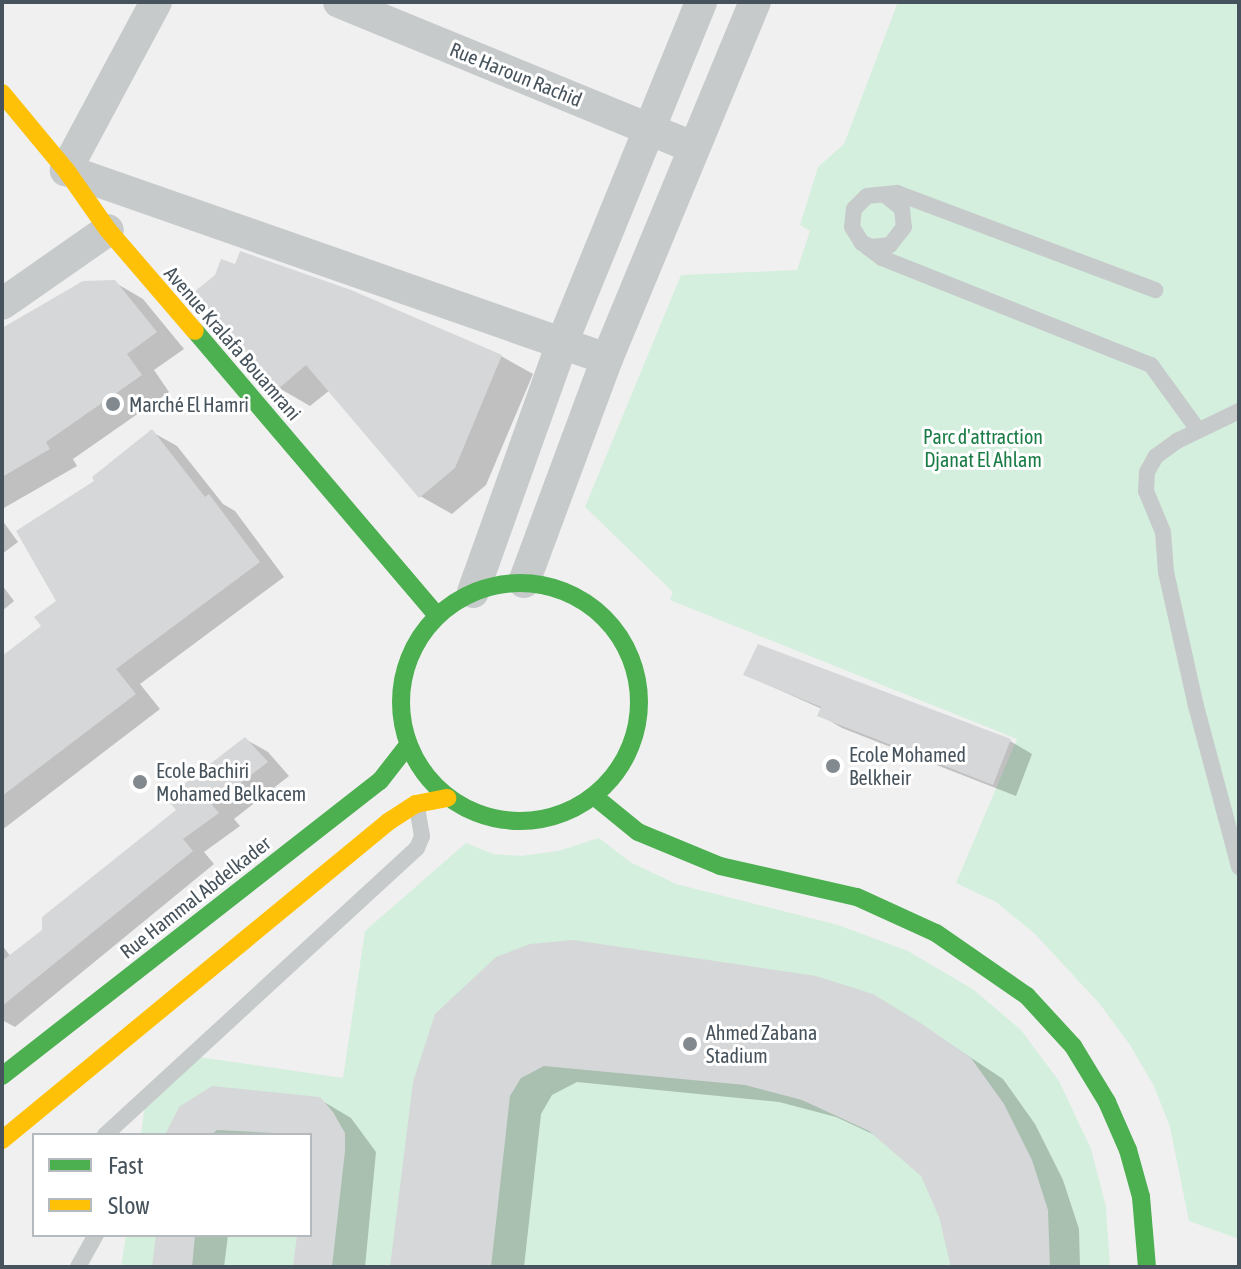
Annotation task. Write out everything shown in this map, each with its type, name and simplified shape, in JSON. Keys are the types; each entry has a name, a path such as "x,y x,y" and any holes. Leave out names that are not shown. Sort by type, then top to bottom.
{"street":[{"path":"156,2 66,170 607,359"},
{"name":"Rue Haroun Rachid","path":"339,2 693,147"},
{"path":"473,592 562,343 647,128 701,2"},
{"path":"524,582 607,359 755,2"},
{"name":"Avenue Kralafa Bouamrani","path":"2,93 66,170 108,230 437,615"},
{"path":"2,304 108,230"},
{"path":"524,582 578,597 621,635 637,670 641,712 627,758 595,797 543,821 484,817 447,798 429,781 408,745 400,699 409,656 437,615 473,592 524,582"},
{"name":"Rue Hammal Abdelkader","path":"2,1076 380,781 408,745"},
{"path":"595,797 638,832 720,866 857,897 936,933 1027,996 1073,1046 1107,1102 1128,1150 1141,1197 1151,1263"},
{"path":"2,1083 14,1130 388,822 416,804 447,798"}],"lane":[{"path":"1155,290 897,193 867,196 854,209 852,227 862,243 882,258 1151,365 1198,430"},
{"path":"862,243 881,247 900,235 905,218 902,209 885,195"},
{"path":"1239,411 1198,430 1156,456 1147,472 1146,491 1163,532 1166,572 1196,706 1239,867"},
{"path":"107,1133 417,848 422,836 416,804"},
{"path":"78,1267 95,1237"}],"green space":[{"name":"Parc d'attraction Djanat El Ahlam","path":"898,2 1239,2 1239,1239 1189,1221 1170,1127 1154,1086 1130,1045 1099,1003 1034,933 996,902 956,883 1017,739 670,600 673,592 585,507 681,275 797,270 810,231 800,225 818,167 844,144"},
{"name":"Ahmed Zabana Stadium","path":"599,838 630,862 676,884 838,925 908,951 974,990 1021,1030 1059,1081 1091,1149 1106,1207 1110,1267 121,1267 126,1237 312,1237 312,1133 141,1133 146,1097 199,1057 343,1078 365,931 466,843 493,854 521,856 558,851"}],"building":[{"path":"240,251 351,290 502,355 455,468 419,498 306,365 277,390 194,292 215,275 221,259 235,264"},
{"path":"115,280 157,332 127,354 142,375 46,442 50,449 2,477 2,328 83,281"},
{"path":"152,429 205,497 209,494 260,562 116,669 136,694 2,796 2,656 41,626 34,617 56,601 16,531 94,481 92,477"},
{"path":"758,644 1011,739 993,785 817,716 821,707 743,675"},
{"path":"245,737 268,762 212,805 219,813 183,839 193,851 2,1006 2,961 42,930 42,917 176,810 166,798"},
{"path":"573,940 816,976 873,994 922,1024 971,1058 1004,1104 1032,1160 1048,1210 1050,1267 951,1267 939,1217 921,1176 869,1131 802,1100 745,1085 544,1066 521,1078 510,1096 491,1267 390,1267 413,1082 435,1014 496,957 530,944"},
{"path":"212,1086 320,1097 345,1133 332,1267 293,1267 297,1237 312,1237 312,1133 217,1130 213,1133 166,1133 179,1107"},
{"path":"156,1237 195,1237 192,1267 152,1267"}],"traffic: fast":[{"path":"195,331 437,615"},
{"path":"520,583 543,585 565,592 586,603 604,618 619,636 630,657 637,679 639,702 637,725 630,747 619,768 604,786 586,801 565,812 543,819 520,821 497,819 475,812 454,801 436,786 421,768 410,747 403,725 401,702 403,679 410,657 421,636 436,618 454,603 475,592 497,585 520,583"},
{"path":"2,1076 380,781 408,745"},
{"path":"595,797 638,832 720,866 857,897 936,933 1027,996 1073,1046 1107,1102 1128,1150 1141,1197 1147,1267"}],"traffic: slow":[{"path":"2,93 66,170 108,230 195,331"},
{"path":"2,1140 388,822 416,804 447,798"}],"place":[{"name":"Marché El Hamri","path":"113,404"},
{"name":"Ecole Mohamed Belkheir","path":"833,766"},
{"name":"Ecole Bachiri Mohamed Belkacem","path":"140,782"},
{"name":"Ahmed Zabana Stadium","path":"690,1044"}]}
